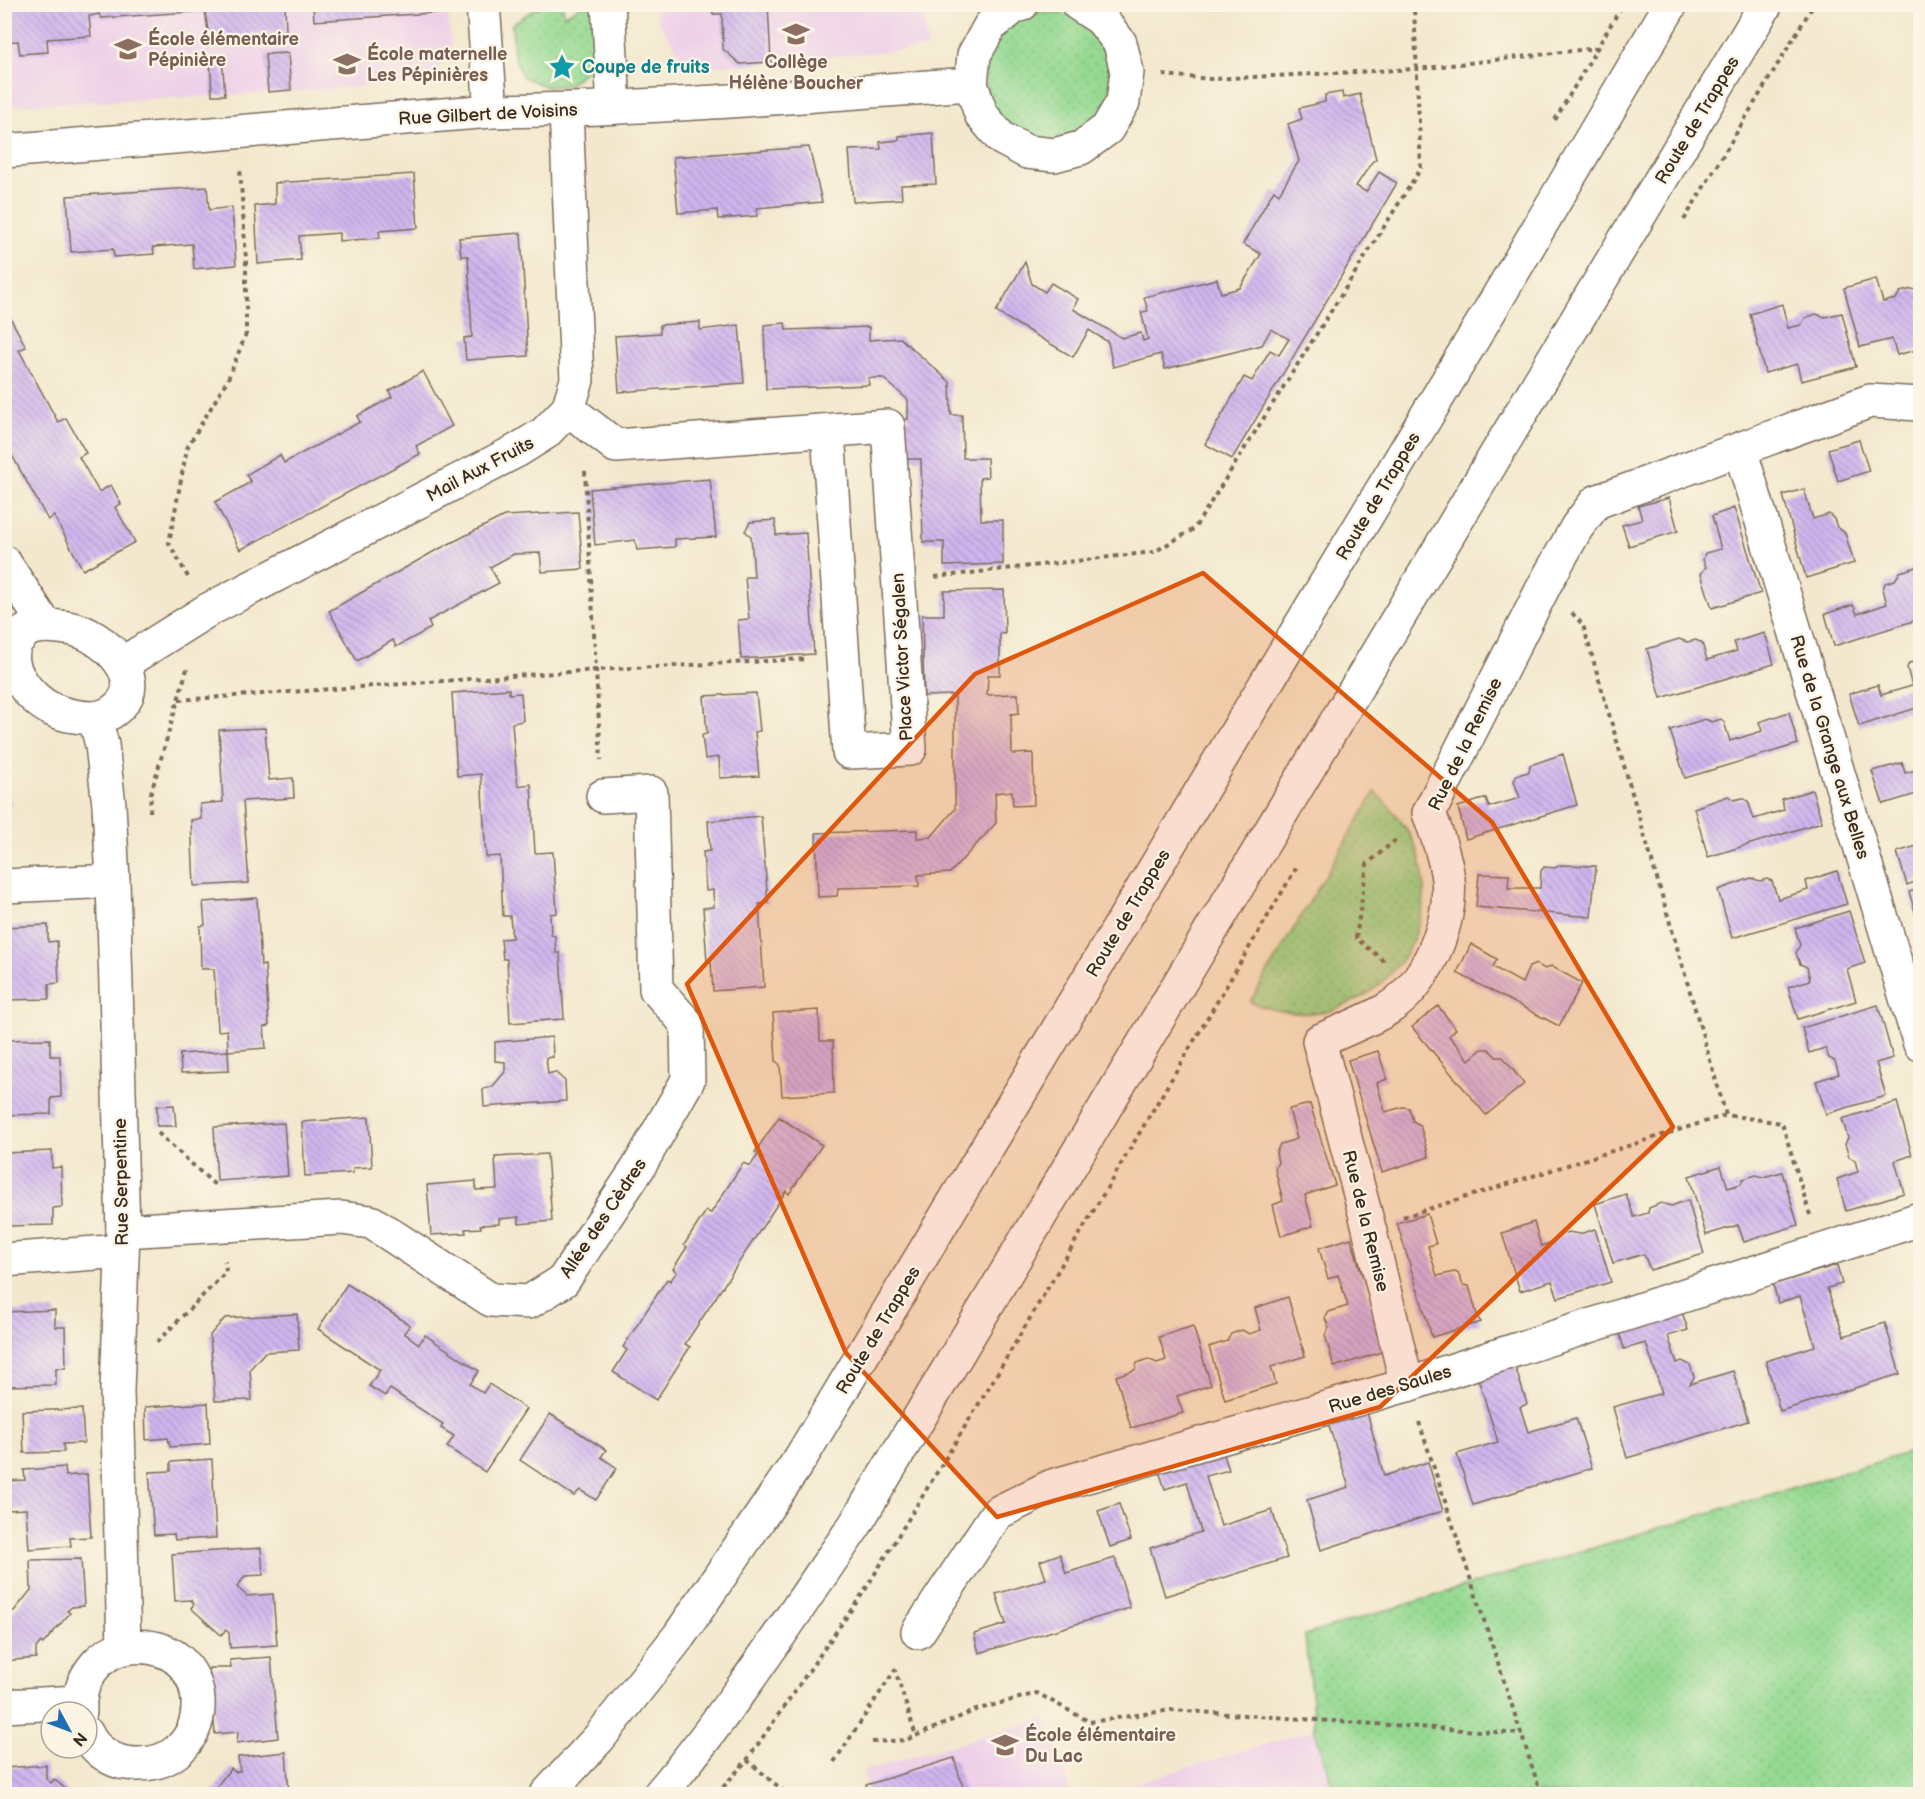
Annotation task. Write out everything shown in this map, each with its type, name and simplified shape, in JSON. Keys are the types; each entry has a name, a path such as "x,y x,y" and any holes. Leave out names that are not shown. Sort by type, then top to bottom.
{"street":[{"path":"483,4 491,111"},
{"path":"608,4 614,107"},
{"path":"1022,4 1014,7 990,26 974,56 971,84 981,114 1001,138 1027,152 1054,155 1081,148 1107,129 1123,102 1127,72 1120,43 1101,19 1078,4"},
{"name":"Route de Trappes","path":"547,1794 599,1738 679,1636 800,1459 1492,308 1671,4"},
{"name":"Route de Trappes","path":"660,1794 687,1762 753,1671 855,1525 1766,4"},
{"name":"Rue Gilbert de Voisins","path":"4,151 491,111 566,110 971,84"},
{"name":"Mail Aux Fruits","path":"122,664 208,610 518,450 545,433 568,410 577,380 566,110"},
{"name":"Rue de la Remise","path":"1407,1385 1369,1228 1319,1041 1388,1009 1414,985 1435,952 1446,912 1448,881 1441,844 1429,813 1545,584 1577,526 1596,502 1870,401 1920,404"},
{"name":"Place Victor Ségalen","path":"568,410 616,446 828,430 888,426 910,749 849,752 828,430"},
{"name":"Rue de la Grange aux Belles","path":"1740,449 1920,1044"},
{"path":"4,562 46,626"},
{"path":"46,626 69,627 92,637 108,648 122,664 129,681 126,699 114,712 95,718 53,710 19,696 17,679 10,664 12,645 28,630 46,626"},
{"name":"Rue Serpentine","path":"95,718 102,745 109,804 113,880 122,1241 117,1391 124,1647"},
{"name":"Allée des Cèdres","path":"4,1260 224,1225 341,1218 371,1222 491,1299 529,1302 563,1281 638,1168 688,1080 687,1024 656,989 651,793 603,796"},
{"path":"4,886 113,880"},
{"name":"Rue des Saules","path":"918,1632 997,1513 1052,1486 1407,1385 1920,1219"},
{"path":"81,1700 83,1684 93,1667 107,1654 124,1647 144,1645 164,1651 181,1662 193,1678 199,1698 198,1718 189,1737 176,1752 159,1762 139,1765 120,1762 99,1749"},
{"path":"4,1706 39,1706"}],"path":[{"path":"899,581 1154,552 1194,529 1421,168 1414,6 1422,4"},
{"path":"1127,72 1210,79 1417,69 1597,48"},
{"path":"208,610 169,543 187,448 228,379 246,334 246,258 238,131"},
{"path":"585,466 603,796"},
{"path":"1545,584 1583,625 1726,1115"},
{"path":"179,700 596,670 843,657"},
{"path":"150,817 151,793 188,668"},
{"path":"1414,985 1356,938 1367,864 1429,813"},
{"path":"1369,1228 1726,1115 1782,1123 1821,1250"},
{"path":"151,1348 226,1272 224,1225 219,1189 155,1130"},
{"path":"1407,1385 1541,1794"},
{"path":"834,1761 895,1670 916,1736"},
{"path":"872,1742 906,1740 976,1710 1037,1693 1090,1722 1171,1710 1522,1734"},
{"path":"747,1760 787,1794"}],"highlighted area":[{"path":"1203,573 1492,822 1673,1127 1380,1407 997,1517 846,1353 687,984 975,674"}],"shaded area":[{"path":"5,5 447,5 451,45 431,82 255,94 5,106"},
{"name":"Collège Hélène Boucher","path":"655,5 921,5 928,48 690,68 657,20"},
{"name":"École élémentaire Du Lac","path":"1046,1718 1071,1794 869,1794 863,1771"},
{"name":"École élémentaire Du Lac","path":"1315,1730 1335,1794 1098,1794"}],"green space":[{"path":"541,5 563,5 564,16 582,5 594,5 596,48 588,69 568,85 547,87 523,77 514,56 512,24"},
{"path":"1049,12 1074,16 1095,30 1109,51 1113,76 1109,101 1095,122 1074,136 1049,140 1024,136 1003,122 989,101 985,76 989,51 1003,30 1024,16"},
{"path":"1375,792 1404,826 1415,846 1422,868 1424,889 1422,910 1417,930 1408,949 1396,967 1366,995 1331,1011 1306,1014 1287,1012 1250,1002"},
{"path":"1920,1449 1920,1794 1335,1794 1315,1730 1305,1635"}],"building":[{"path":"4,4 285,4 286,31 209,37 205,11 101,18 99,14 89,16 91,36 47,39 48,52 20,54 18,41 4,42"},
{"path":"313,4 447,4 447,12 314,21"},
{"path":"673,4 708,4 708,6 679,9"},
{"path":"711,4 768,4 771,62 740,64 723,49 722,14 713,14"},
{"path":"288,53 291,90 268,92 265,54"},
{"path":"222,58 225,95 212,95 210,59"},
{"path":"1342,92 1343,98 1360,94 1376,159 1356,186 1366,192 1379,172 1397,183 1232,459 1205,444 1244,377 1252,381 1270,350 1279,355 1289,339 1271,329 1262,345 1165,369 1161,354 1113,367 1108,342 1089,330 1073,357 996,312 1025,262 1032,284 1045,292 1051,283 1078,299 1073,309 1122,338 1141,333 1143,341 1148,339 1141,312 1148,311 1144,297 1217,279 1221,293 1240,288 1261,254 1243,244 1274,190 1279,194 1299,161 1288,124 1302,119 1299,108 1325,102 1325,95"},
{"path":"933,133 936,184 901,185 902,199 853,202 849,150 881,149 880,142 899,140 899,136"},
{"path":"809,147 822,202 757,208 757,216 718,219 717,210 678,213 673,157"},
{"path":"414,174 418,228 379,231 380,238 339,241 339,233 299,236 301,260 258,264 255,206 275,204 275,183"},
{"path":"207,187 209,210 232,207 236,265 194,269 192,244 153,247 154,254 114,257 113,249 71,252 67,196"},
{"path":"521,233 528,356 466,360 464,338 472,337 468,256 461,256 459,238"},
{"path":"1876,279 1883,302 1896,299 1900,292 1912,289 1920,291 1920,349 1897,355 1892,339 1860,347 1844,288"},
{"path":"5,300 9,308 6,310 26,347 19,350 58,422 66,418 86,453 79,457 99,492 111,485 121,504 115,507 135,542 83,570 54,516 48,520 4,441"},
{"path":"1782,304 1788,328 1801,325 1805,318 1816,314 1825,317 1842,313 1856,367 1801,381 1797,364 1765,373 1750,314"},
{"path":"700,322 700,330 739,325 744,383 619,392 615,336 660,333 660,325"},
{"path":"785,323 786,330 869,327 869,340 900,338 950,382 951,415 962,415 963,458 987,458 988,477 980,478 981,520 1003,520 1003,564 944,566 944,542 923,542 921,459 903,459 902,420 908,419 908,400 883,378 868,378 869,385 766,389 764,325"},
{"path":"423,371 452,426 416,446 420,454 240,550 215,502 251,482 246,475 280,455 284,463 360,422 357,416 392,397 389,391"},
{"path":"1859,440 1869,471 1838,481 1828,449"},
{"path":"710,479 716,537 675,539 675,547 637,550 635,540 595,545 590,489"},
{"path":"1804,489 1813,519 1829,514 1837,527 1845,533 1854,563 1806,578 1783,495"},
{"path":"1669,498 1678,531 1629,546 1622,525 1642,520 1638,506"},
{"path":"1734,508 1761,593 1712,608 1701,574 1706,567 1703,560 1705,553 1721,549 1712,516"},
{"path":"578,512 583,569 542,572 540,553 514,554 490,567 499,583 428,621 431,628 396,647 393,640 357,661 329,611 433,552 504,516"},
{"path":"775,520 776,535 806,533 814,654 741,659 738,620 749,619 745,577 754,577 751,536 745,531 750,522"},
{"path":"1920,566 1920,619 1834,646 1825,614 1853,605 1857,614 1887,604 1883,589 1885,583 1895,580 1900,572"},
{"path":"1004,590 1005,634 1000,633 1000,675 988,675 987,695 1018,694 1019,713 1011,714 1012,754 1033,753 1034,805 1013,806 1012,791 995,793 996,823 950,873 918,875 919,886 838,888 837,896 818,897 816,833 917,830 917,838 931,837 955,809 955,695 924,696 922,615 944,615 944,591"},
{"path":"1765,633 1774,664 1661,698 1647,649 1679,639 1687,642 1696,640 1702,643 1707,660 1737,651 1734,642"},
{"path":"1920,661 1920,707 1859,726 1849,694 1878,685 1881,695 1912,686 1907,668 1909,663"},
{"path":"509,689 509,694 521,693 523,721 512,723 516,771 518,786 531,784 535,853 553,852 557,913 550,914 551,935 555,936 556,953 560,953 564,1019 510,1023 507,959 503,959 501,939 512,938 510,916 503,916 500,856 486,857 481,774 457,776 452,693"},
{"path":"756,693 760,731 755,732 759,776 720,778 719,757 705,759 702,735 707,734 704,696"},
{"path":"1789,712 1798,744 1685,778 1670,730 1705,719 1712,722 1721,719 1730,741 1762,731 1759,722"},
{"path":"265,728 269,780 293,778 294,798 243,801 249,883 194,886 191,820 201,819 200,804 223,802 219,730"},
{"path":"1563,754 1577,805 1466,839 1458,807 1486,798 1489,807 1520,798 1514,781 1517,775 1529,772 1530,765"},
{"path":"1902,763 1905,773 1920,769 1920,793 1883,804 1872,771"},
{"path":"1812,790 1822,822 1708,857 1694,808 1728,796 1734,800 1742,798 1748,801 1754,819 1784,810 1782,799"},
{"path":"4,800 11,801 5,827 4,826"},
{"path":"761,816 768,903 759,904 764,987 713,991 711,962 707,961 703,908 714,907 713,890 706,891 703,852 710,851 708,821"},
{"path":"1920,845 1920,880 1907,885 1897,852"},
{"path":"1560,865 1596,866 1591,917 1476,907 1479,874 1509,875 1508,888 1540,888 1541,871 1544,867 1555,868"},
{"path":"1837,871 1847,904 1732,938 1718,890 1751,878 1760,881 1767,879 1772,881 1778,899 1808,890 1806,881"},
{"path":"1920,889 1920,928 1909,892"},
{"path":"257,898 261,966 265,965 269,1026 264,1027 266,1048 228,1051 227,1030 218,1031 214,969 201,969 200,926 205,925 203,902"},
{"path":"1849,911 1865,963 1847,969 1856,1001 1798,1019 1788,987 1810,980 1807,967 1800,964 1796,953 1800,945 1795,928"},
{"path":"48,925 48,942 57,941 59,983 49,984 49,999 4,1000 4,927"},
{"path":"1471,944 1497,959 1493,967 1522,983 1529,967 1536,964 1545,969 1551,966 1582,983 1559,1026 1457,973"},
{"path":"1878,1005 1893,1058 1876,1063 1886,1096 1826,1114 1816,1081 1839,1074 1835,1061 1829,1058 1825,1048 1809,1053 1802,1028"},
{"path":"1438,1006 1456,1029 1449,1036 1469,1060 1482,1049 1489,1049 1496,1057 1503,1057 1524,1084 1486,1115 1412,1027"},
{"path":"819,1010 820,1041 833,1041 834,1093 782,1096 780,1065 776,1061 773,1013"},
{"path":"552,1037 553,1057 546,1058 548,1074 555,1072 565,1081 566,1101 484,1107 483,1089 492,1087 505,1072 505,1062 495,1061 495,1042"},
{"path":"50,1039 50,1056 60,1056 61,1097 51,1098 51,1114 5,1115 5,1040"},
{"path":"228,1051 229,1071 181,1073 180,1054"},
{"path":"1378,1051 1387,1079 1377,1083 1385,1112 1403,1107 1409,1108 1413,1121 1420,1125 1429,1157 1382,1172 1348,1060"},
{"path":"1897,1102 1912,1155 1895,1161 1904,1193 1846,1211 1837,1179 1858,1172 1855,1160 1849,1157 1845,1144 1848,1138 1842,1119"},
{"path":"1310,1104 1335,1185 1305,1195 1313,1226 1281,1236 1273,1205 1283,1201 1275,1169 1278,1162 1276,1153 1280,1144 1297,1139 1289,1109"},
{"path":"174,1105 176,1126 157,1126 157,1106"},
{"path":"369,1117 372,1167 353,1168 353,1173 305,1176 302,1122"},
{"path":"779,1117 822,1145 789,1194 786,1191 685,1344 690,1347 656,1400 613,1372 627,1350 623,1347 667,1279 670,1281 677,1272 673,1269 687,1247 684,1245 706,1211 711,1213 743,1163 750,1166 758,1155 755,1152"},
{"path":"284,1123 288,1176 217,1181 214,1127"},
{"path":"52,1151 52,1168 61,1167 62,1207 53,1208 53,1225 4,1226 4,1153"},
{"path":"547,1154 552,1221 519,1224 519,1217 499,1219 499,1224 465,1229 466,1233 431,1235 427,1185 476,1181 476,1190 497,1189 495,1157"},
{"path":"1721,1166 1728,1188 1741,1184 1743,1179 1756,1175 1763,1177 1782,1172 1798,1225 1744,1242 1738,1225 1706,1235 1689,1176"},
{"path":"1626,1194 1634,1217 1648,1213 1649,1208 1661,1203 1671,1206 1688,1200 1704,1254 1650,1270 1644,1254 1613,1263 1595,1204"},
{"path":"1427,1214 1436,1244 1428,1246 1437,1276 1458,1273 1463,1285 1469,1286 1481,1322 1432,1337 1397,1223"},
{"path":"1534,1222 1541,1246 1553,1242 1557,1236 1568,1232 1580,1234 1595,1229 1611,1282 1558,1298 1552,1281 1520,1291 1502,1233"},
{"path":"1351,1238 1385,1351 1334,1367 1325,1335 1329,1328 1325,1318 1329,1312 1348,1306 1338,1275 1328,1279 1319,1248"},
{"path":"1837,1265 1842,1284 1827,1288 1844,1336 1885,1323 1900,1374 1780,1411 1766,1361 1815,1346 1800,1296 1778,1303 1773,1284"},
{"path":"347,1284 410,1325 404,1333 419,1344 425,1335 479,1371 470,1384 483,1393 489,1384 526,1409 485,1472 447,1447 454,1436 441,1428 443,1424 390,1389 385,1396 369,1386 380,1370 318,1329"},
{"path":"1288,1297 1305,1356 1271,1367 1276,1384 1225,1400 1209,1347 1227,1341 1231,1334 1242,1330 1249,1334 1261,1330 1255,1308"},
{"path":"55,1310 55,1327 65,1327 66,1368 56,1368 56,1385 4,1386 4,1312"},
{"path":"1682,1312 1688,1330 1668,1336 1677,1363 1682,1361 1690,1365 1694,1377 1690,1384 1733,1371 1748,1421 1627,1458 1613,1407 1662,1393 1646,1343 1624,1349 1619,1331"},
{"path":"297,1314 299,1350 265,1352 250,1369 252,1400 215,1401 210,1335 225,1318"},
{"path":"1193,1326 1211,1385 1177,1396 1183,1413 1131,1428 1116,1376 1135,1370 1137,1363 1148,1359 1157,1363 1166,1360 1159,1337"},
{"path":"1514,1363 1527,1404 1520,1407 1528,1432 1576,1418 1592,1468 1473,1505 1457,1454 1498,1442 1477,1375"},
{"path":"208,1403 210,1444 170,1447 168,1438 146,1440 145,1407"},
{"path":"1366,1408 1384,1476 1428,1462 1443,1511 1321,1550 1307,1500 1349,1487 1327,1420"},
{"path":"82,1409 84,1443 63,1444 64,1452 24,1453 22,1411"},
{"path":"550,1414 606,1450 601,1457 617,1468 596,1500 580,1490 574,1496 520,1460"},
{"path":"1223,1452 1229,1470 1206,1476 1221,1526 1272,1510 1287,1558 1165,1596 1150,1548 1201,1532 1187,1482 1165,1489 1159,1471"},
{"path":"212,1459 216,1538 175,1540 174,1534 154,1535 149,1472 171,1471 171,1462"},
{"path":"65,1467 66,1476 87,1474 91,1537 70,1538 71,1546 29,1549 26,1509 7,1510 5,1481 25,1480 24,1470"},
{"path":"1119,1504 1131,1540 1110,1547 1098,1511"},
{"path":"261,1548 263,1575 245,1576 237,1587 247,1596 273,1594 277,1645 230,1648 229,1633 226,1630 221,1635 191,1608 194,1604 191,1600 175,1601 172,1554"},
{"path":"1060,1554 1066,1573 1115,1558 1130,1608 979,1653 974,1634 1006,1624 996,1594 1046,1579 1040,1561"},
{"path":"81,1559 84,1606 72,1607 67,1611 70,1613 43,1644 41,1642 36,1648 36,1658 4,1661 4,1611 14,1611 31,1590 30,1560"},
{"path":"271,1657 278,1738 237,1743 238,1732 215,1734 209,1668 231,1668 230,1660"},
{"path":"286,1752 289,1794 211,1794 231,1768 235,1772 240,1771 238,1757"},
{"path":"954,1758 965,1794 869,1794 866,1785"},
{"path":"46,1765 46,1779 51,1783 54,1779 71,1794 4,1794 4,1768"}],"place":[{"name":"Collège Hélène Boucher","path":"796,34"},
{"name":"École élémentaire Pépinière","path":"128,49"},
{"name":"École maternelle Les Pépinières","path":"347,64"},
{"name":"Coupe de fruits","path":"562,67"},
{"name":"École élémentaire Du Lac","path":"1005,1745"}]}
